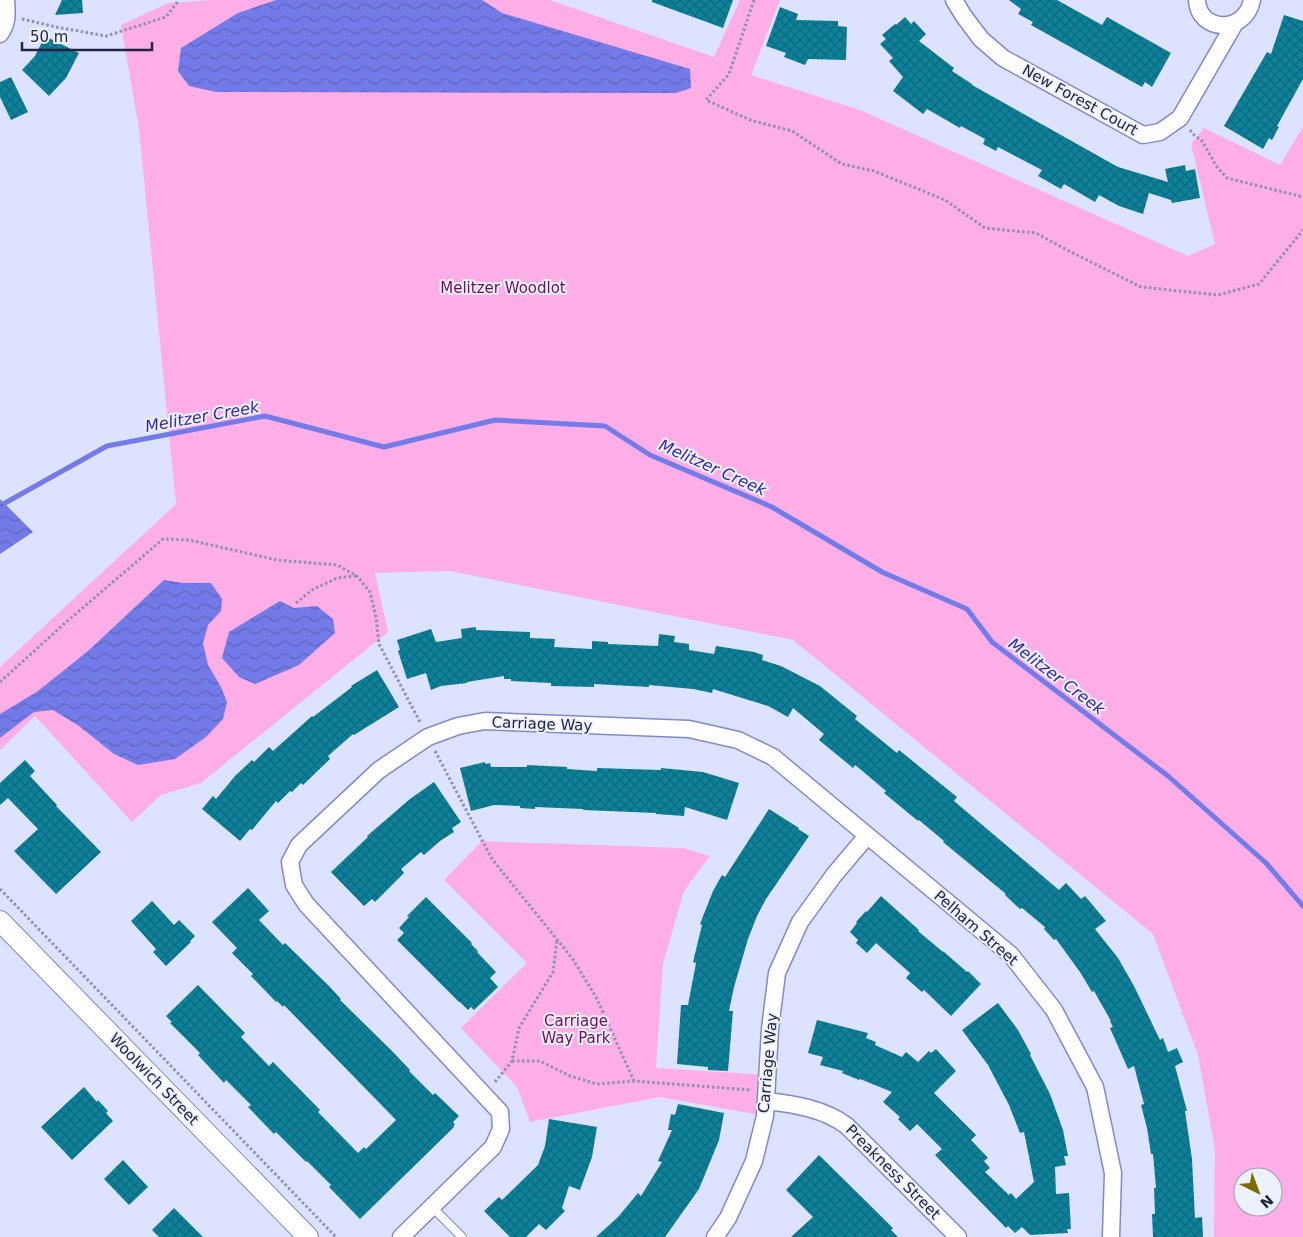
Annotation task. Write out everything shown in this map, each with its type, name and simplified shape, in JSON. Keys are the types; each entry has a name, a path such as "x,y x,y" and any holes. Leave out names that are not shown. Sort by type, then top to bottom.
{"street":[{"name":"New Forest Court","path":"954,0 981,39 1003,58 1143,135 1160,132 1180,118 1235,23 1239,22 1246,15 1252,0"},
{"path":"1197,0 1201,13 1207,20 1220,25 1235,23"},
{"path":"0,34 5,28 6,7"},
{"name":"Carriage Way","path":"401,1237 493,1147 501,1129 500,1112 306,904 294,885 290,862 299,845 379,770 428,738 458,726 485,721 689,729 738,740 774,757 867,836 834,875 800,922 777,973 770,1029 764,1116 754,1161 728,1218 715,1237"},
{"name":"Pelham Street","path":"867,836 1011,955 1054,1010 1095,1087 1113,1173 1111,1237"},
{"name":"Woolwich Street","path":"0,920 308,1237"},
{"name":"Preakness Street","path":"766,1096 836,1118 847,1126 958,1237"}],"lane":[{"path":"432,1207 462,1237"}],"path":[{"path":"6,7 56,28 106,36 166,16 180,0"},
{"path":"754,0 729,74 706,100 750,120 792,131 842,164 874,171 945,200 985,228 1036,233 1141,287 1218,295 1259,284 1303,230"},
{"path":"1180,118 1193,134 1202,141 1216,167 1228,178 1303,197"},
{"path":"0,682 64,624 163,540 189,540 277,560 337,565 357,576 370,592 376,617 379,644 423,727"},
{"path":"296,602 312,590 337,578 357,576"},
{"path":"434,748 492,859 558,939 596,997 634,1081"},
{"path":"0,889 336,1237"},
{"path":"484,1094 512,1061 519,1028 553,972 558,939"},
{"path":"512,1061 540,1061 570,1076 597,1084 634,1081 766,1096"}],"green space":[{"name":"Melitzer Woodlot","path":"212,0 550,0 714,57 740,0 780,0 751,75 860,110 1188,256 1215,244 1191,144 1204,128 1280,165 1303,127 1303,1237 1214,1237 1215,1150 1198,1055 1153,934 793,640 450,571 375,573 388,632 201,783 161,795 132,822 35,716 0,750 0,667 176,504 139,129 121,25 168,3"},
{"name":"Carriage Way Park","path":"482,841 683,848 710,856 684,891 663,964 656,1068 767,1075 765,1116 660,1097 530,1122 517,1087 461,1028 527,963 444,880"}],"water":[{"path":"276,0 482,0 502,13 690,69 691,88 676,93 216,92 189,86 178,71 181,48 238,13"},
{"path":"0,499 33,532 0,554"},
{"path":"164,580 183,583 211,583 222,599 221,611 208,625 203,643 208,665 221,687 227,702 223,719 206,737 175,759 138,765 114,754 79,726 53,710 34,712 0,738 0,714 38,691 88,651"},
{"path":"280,601 294,608 317,606 333,619 335,633 299,665 255,684 239,677 222,658 229,632"}],"building":[{"path":"62,0 82,0 83,13 55,15"},
{"path":"652,0 733,0 723,28 652,2"},
{"path":"1009,0 1057,0 1102,25 1107,17 1171,53 1152,87 1145,82 1142,87 1031,25 1033,22 1018,14 1021,9"},
{"path":"780,7 798,14 796,20 838,21 838,26 847,27 846,60 808,59 805,65 784,57 786,53 766,46"},
{"path":"1284,15 1303,21 1303,79 1277,126 1279,127 1272,140 1269,138 1263,149 1224,126 1267,52 1271,54"},
{"path":"905,17 911,24 914,21 926,34 919,41 954,68 952,71 972,85 1118,167 1168,182 1165,169 1185,165 1186,171 1195,169 1200,198 1172,203 1171,200 1149,193 1143,214 1119,206 1099,195 1095,202 1064,184 1061,189 1038,176 1042,170 998,147 996,151 983,144 985,139 961,126 960,128 927,109 923,114 893,91 903,77 889,61 893,58 880,44 886,39 882,35"},
{"path":"45,36 79,53 66,78 49,96 22,70 35,56"},
{"path":"11,77 28,112 11,120 0,97 0,82"},
{"path":"476,627 476,630 530,632 530,638 555,639 554,647 592,649 592,641 608,642 608,644 658,646 659,634 675,636 674,642 689,644 689,650 714,654 716,646 763,655 762,660 781,666 820,686 857,716 855,719 897,753 899,750 957,797 954,801 1059,890 1066,883 1081,899 1085,896 1106,921 1095,929 1118,958 1160,1040 1163,1038 1168,1052 1177,1048 1183,1062 1175,1066 1187,1111 1185,1111 1192,1159 1195,1218 1202,1217 1203,1237 1153,1237 1152,1214 1155,1214 1154,1188 1156,1188 1153,1154 1151,1154 1141,1105 1144,1104 1134,1066 1128,1069 1110,1028 1113,1027 1111,1021 1094,991 1092,992 1056,939 1054,940 1044,929 1045,927 1022,908 1020,909 1006,894 944,841 884,793 886,791 860,769 855,765 853,768 819,740 824,734 793,708 788,717 768,706 713,689 712,693 693,689 649,685 649,687 594,684 594,687 551,686 551,683 511,681 511,679 504,679 504,676 441,686 431,690 426,673 407,679 398,651 400,650 397,640 431,629 436,642 462,638 461,629"},
{"path":"377,670 399,707 353,734 328,756 330,759 303,785 301,783 278,803 276,801 252,830 250,829 240,841 202,809 213,796 216,799 235,776 252,760 254,762 269,747 273,751 312,716 351,686"},
{"path":"25,760 35,771 30,776 101,852 56,894 14,851 38,829 8,798 0,805 0,783"},
{"path":"485,762 485,764 490,763 491,767 527,767 527,765 597,771 597,768 661,770 661,768 703,772 739,783 727,820 685,807 684,816 583,809 535,807 535,809 520,808 520,806 494,805 471,811 460,768"},
{"path":"434,782 461,822 452,828 454,832 424,855 421,852 401,869 404,873 375,902 372,899 364,906 331,872 367,836 410,799"},
{"path":"769,809 809,836 766,899 748,939 729,1011 733,1011 728,1071 708,1070 708,1067 677,1064 681,1005 688,1005 696,963 693,962 702,925 700,924 713,891 722,875 725,877"},
{"path":"248,888 269,911 259,920 283,945 285,943 329,986 340,1000 433,1095 435,1093 459,1116 453,1122 454,1127 360,1219 329,1187 331,1185 307,1161 276,1132 274,1134 248,1107 251,1105 226,1080 224,1083 198,1055 200,1053 170,1023 172,1022 166,1016 198,985 245,1033 241,1037 269,1066 273,1062 320,1110 318,1112 358,1153 364,1147 366,1149 396,1120 284,1005 283,1007 276,1002 251,976 253,974 232,953 237,948 212,922"},
{"path":"881,896 918,931 968,971 981,984 951,1016 924,990 922,992 906,978 910,973 876,943 867,953 856,943 858,940 850,932 856,922"},
{"path":"426,897 472,943 477,952 496,972 490,978 498,987 474,1010 471,1007 468,1010 459,1002 397,940 404,933 399,928 409,917 407,916"},
{"path":"152,901 174,925 179,920 195,936 166,966 153,952 156,949 131,921"},
{"path":"998,1003 1018,1030 1031,1054 1050,1094 1063,1130 1068,1156 1064,1156 1066,1165 1055,1167 1056,1194 1069,1193 1071,1229 1067,1229 1068,1233 1030,1235 1022,1227 1015,1233 1008,1226 1006,1228 935,1155 942,1149 917,1124 910,1131 898,1119 900,1117 883,1102 892,1092 842,1073 843,1071 820,1065 823,1057 808,1053 817,1020 868,1033 866,1038 876,1042 875,1045 902,1057 906,1052 918,1062 929,1051 931,1053 936,1049 956,1071 934,1093 976,1135 971,1140 988,1158 984,1161 990,1168 985,1172 1009,1195 1011,1193 1016,1199 1034,1182 1024,1132 1020,1133 1009,1105 988,1065 962,1030"},
{"path":"84,1087 108,1111 106,1113 113,1121 72,1160 41,1127"},
{"path":"678,1104 724,1113 719,1140 699,1189 665,1237 596,1237 618,1217 638,1193 641,1196 662,1162 658,1161 672,1130 668,1130 671,1114 675,1115"},
{"path":"549,1119 597,1127 592,1157 580,1190 569,1186 562,1208 565,1211 546,1230 539,1224 526,1237 510,1237 484,1211 499,1197 502,1200 538,1165 545,1146"},
{"path":"819,1155 893,1228 891,1230 898,1237 791,1237 813,1217 786,1190"},
{"path":"123,1160 148,1187 129,1205 104,1179"},
{"path":"174,1208 203,1237 159,1237 152,1230"}],"waterway":[{"name":"Melitzer Creek","path":"5,503 107,446 265,416 384,447 495,420 605,426 650,455 772,507 882,572 967,609 992,642 1168,776 1266,863 1303,906"}]}
